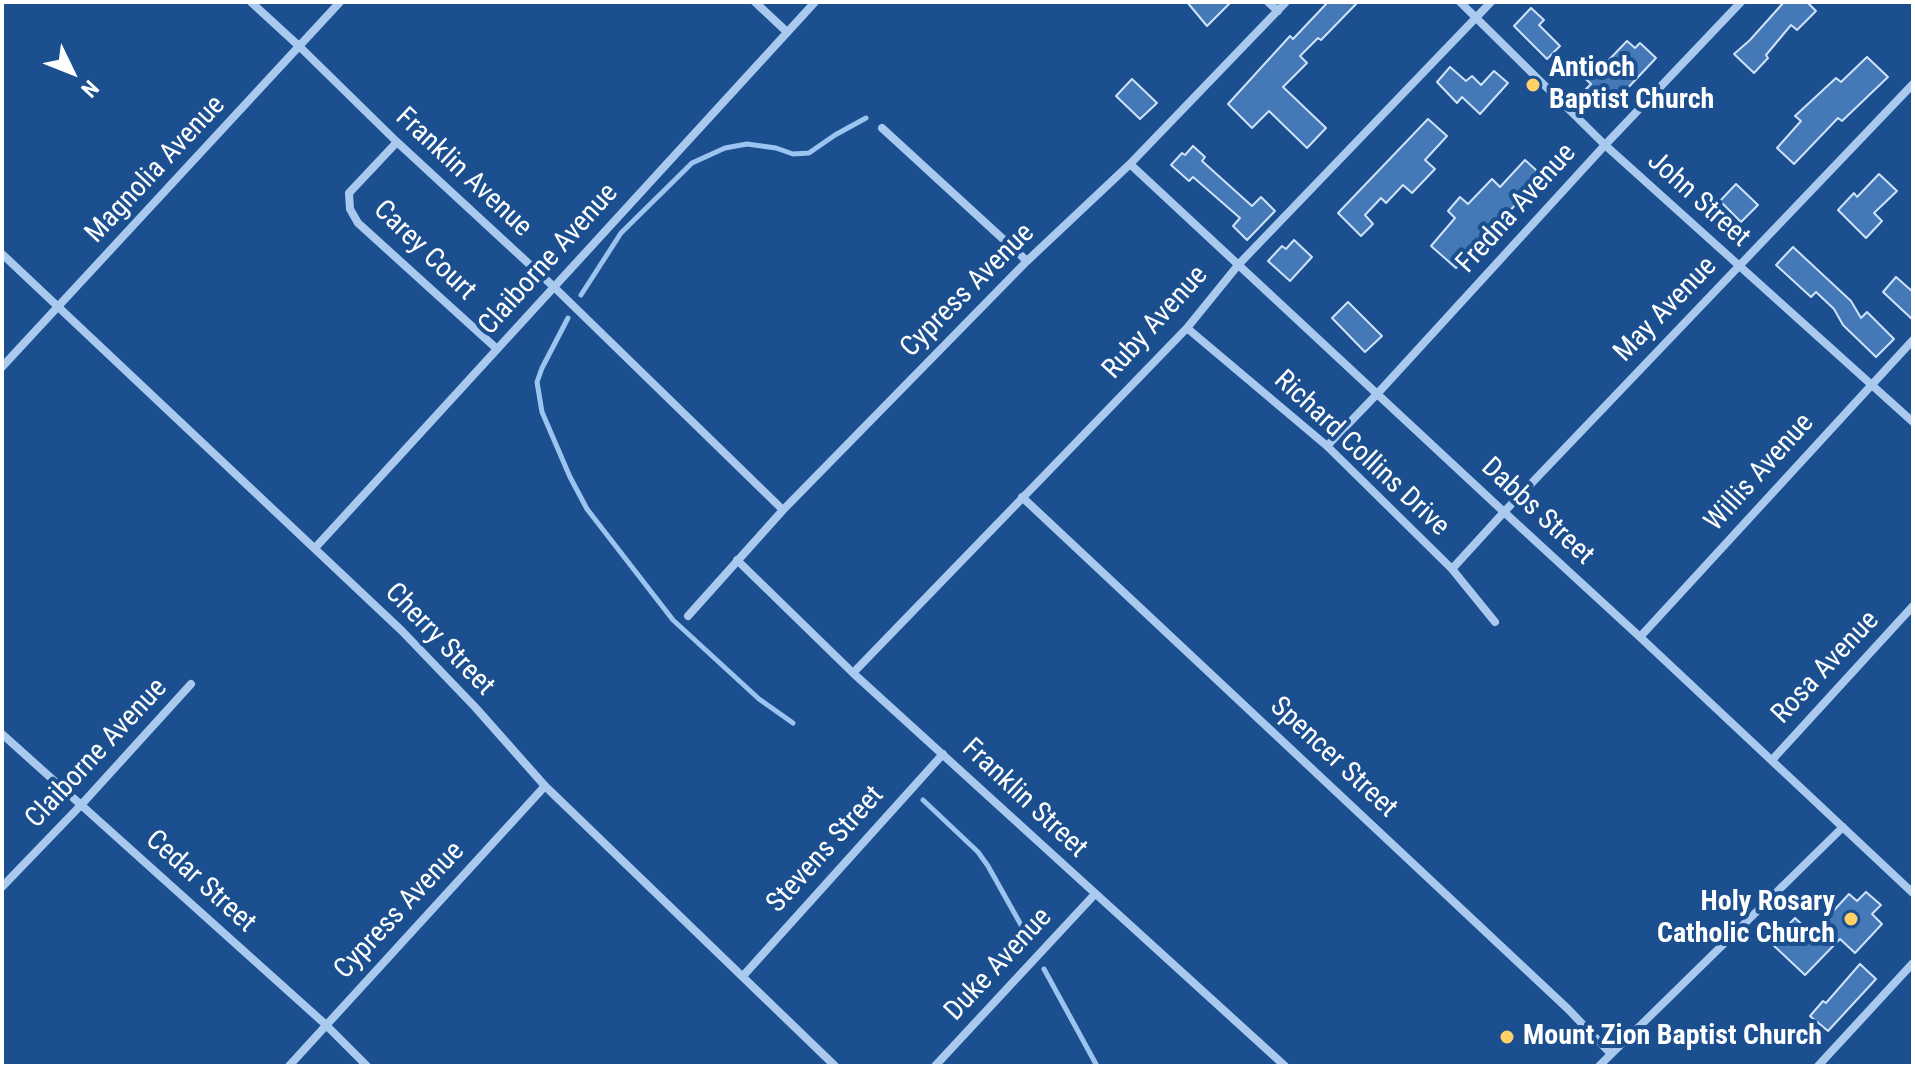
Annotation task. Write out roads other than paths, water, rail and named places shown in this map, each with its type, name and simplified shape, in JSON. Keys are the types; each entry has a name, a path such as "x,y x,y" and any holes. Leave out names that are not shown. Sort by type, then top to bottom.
{"street":[{"name":"Franklin Avenue","path":"251,2 554,287 783,510"},
{"name":"Magnolia Avenue","path":"2,367 340,2"},
{"path":"755,2 787,32"},
{"name":"Claiborne Avenue","path":"315,548 815,2"},
{"path":"1268,2 1278,11"},
{"name":"Cypress Avenue","path":"688,616 783,510 1027,261 1130,164 1286,2"},
{"name":"John Street","path":"1460,2 1605,145 1913,422"},
{"name":"Ruby Avenue","path":"853,673 1187,328 1239,264 1491,2"},
{"name":"Fredna Avenue","path":"1327,446 1741,2"},
{"name":"May Avenue","path":"1452,569 1913,84"},
{"path":"882,128 1027,261"},
{"name":"Carey Court","path":"397,142 349,193 350,209 358,223 497,349"},
{"name":"Dabbs Street","path":"1130,164 1913,893"},
{"name":"Cherry Street","path":"2,254 315,548 439,669 545,786 835,1066"},
{"name":"Richard Collins Drive","path":"1187,328 1327,446 1452,569 1495,622"},
{"name":"Willis Avenue","path":"1640,637 1913,340"},
{"name":"Spencer Street","path":"1022,497 1568,1009 1611,1054"},
{"name":"Franklin Street","path":"737,560 853,673 1285,1066"},
{"name":"Rosa Avenue","path":"1772,760 1913,606"},
{"name":"Claiborne Avenue","path":"2,887 191,684"},
{"name":"Cedar Street","path":"2,734 325,1024 367,1066"},
{"name":"Stevens Street","path":"743,976 943,754"},
{"name":"Cypress Avenue","path":"289,1066 545,786"},
{"path":"1600,1066 1843,827"},
{"name":"Duke Avenue","path":"935,1066 1095,894"},
{"path":"1818,1066 1913,963"}],"waterway":[{"path":"581,295 621,233 692,163 725,148 747,144 793,154 809,153 866,118"},
{"path":"568,318 537,382 542,412 587,509 673,620 759,699 793,723"},
{"path":"923,800 978,852 1030,941"},
{"path":"1044,969 1097,1066"}],"place":[{"name":"Antioch Baptist Church","path":"1533,85"},
{"name":"Holy Rosary Catholic Church","path":"1851,919"},
{"name":"Mount Zion Baptist Church","path":"1507,1037"}]}
